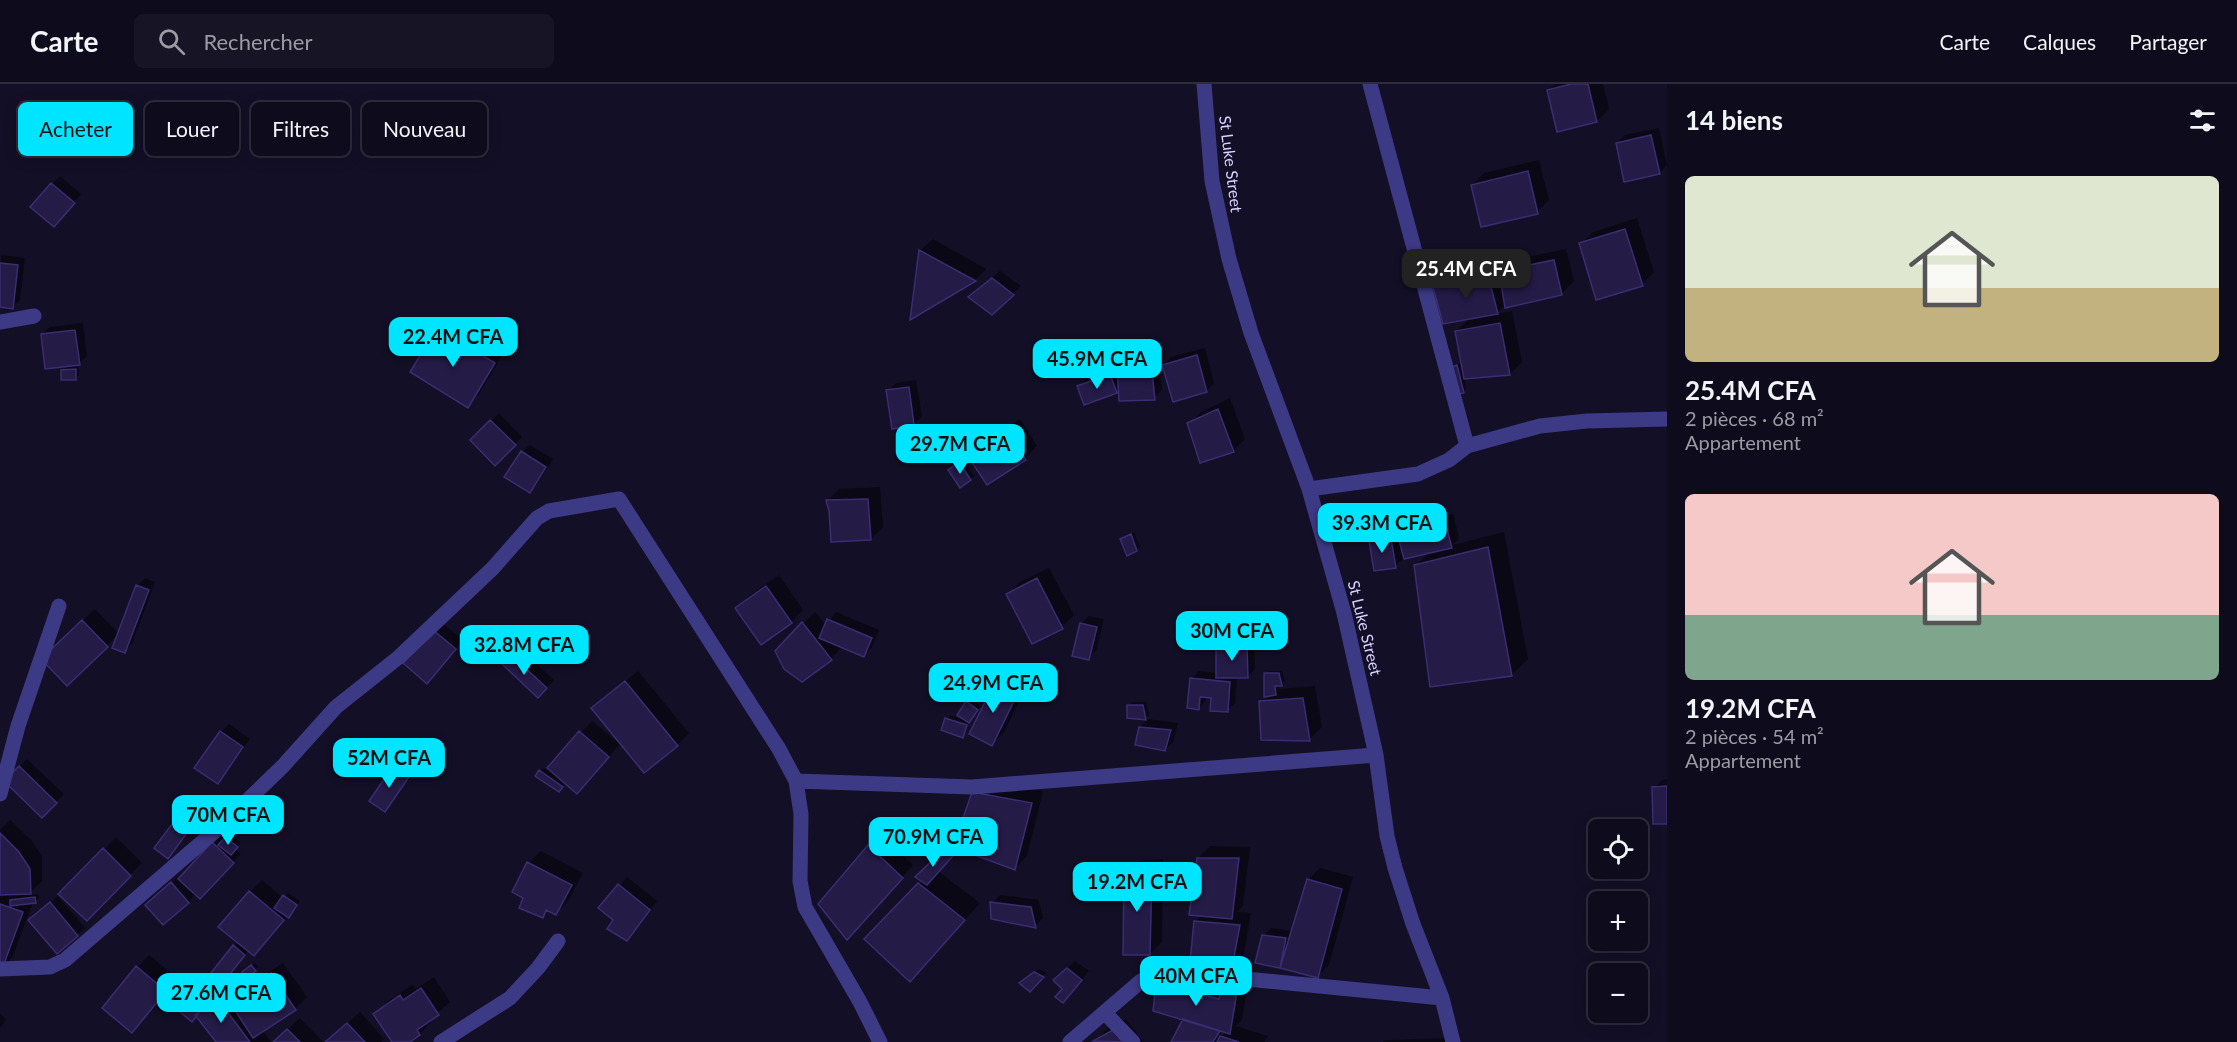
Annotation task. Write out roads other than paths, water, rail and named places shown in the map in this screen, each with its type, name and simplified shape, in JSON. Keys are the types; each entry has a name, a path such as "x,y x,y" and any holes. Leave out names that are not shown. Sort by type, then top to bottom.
{"street":[{"name":"St Luke Street","path":"1204,84 1212,181 1229,259 1251,333 1309,489 1344,613 1376,755 1387,837 1395,868 1413,924 1442,998 1453,1042"},
{"path":"1370,84 1467,446"},
{"path":"0,322 34,316"},
{"path":"1309,489 1418,474 1449,460 1467,446 1540,426 1587,421 1667,419"},
{"path":"0,969 50,967 65,960 222,825 283,766 336,707 399,657 493,568 537,518 549,511 619,499 796,781 801,814 800,881 805,907 860,1002 880,1042"},
{"path":"0,794 18,726 59,606"},
{"path":"796,781 972,787 1376,755"},
{"path":"441,1042 510,998 538,968 558,941"},
{"path":"1070,1042 1141,981 1155,974 1175,972 1442,998"},
{"path":"1105,1013 1133,1042"}]}
